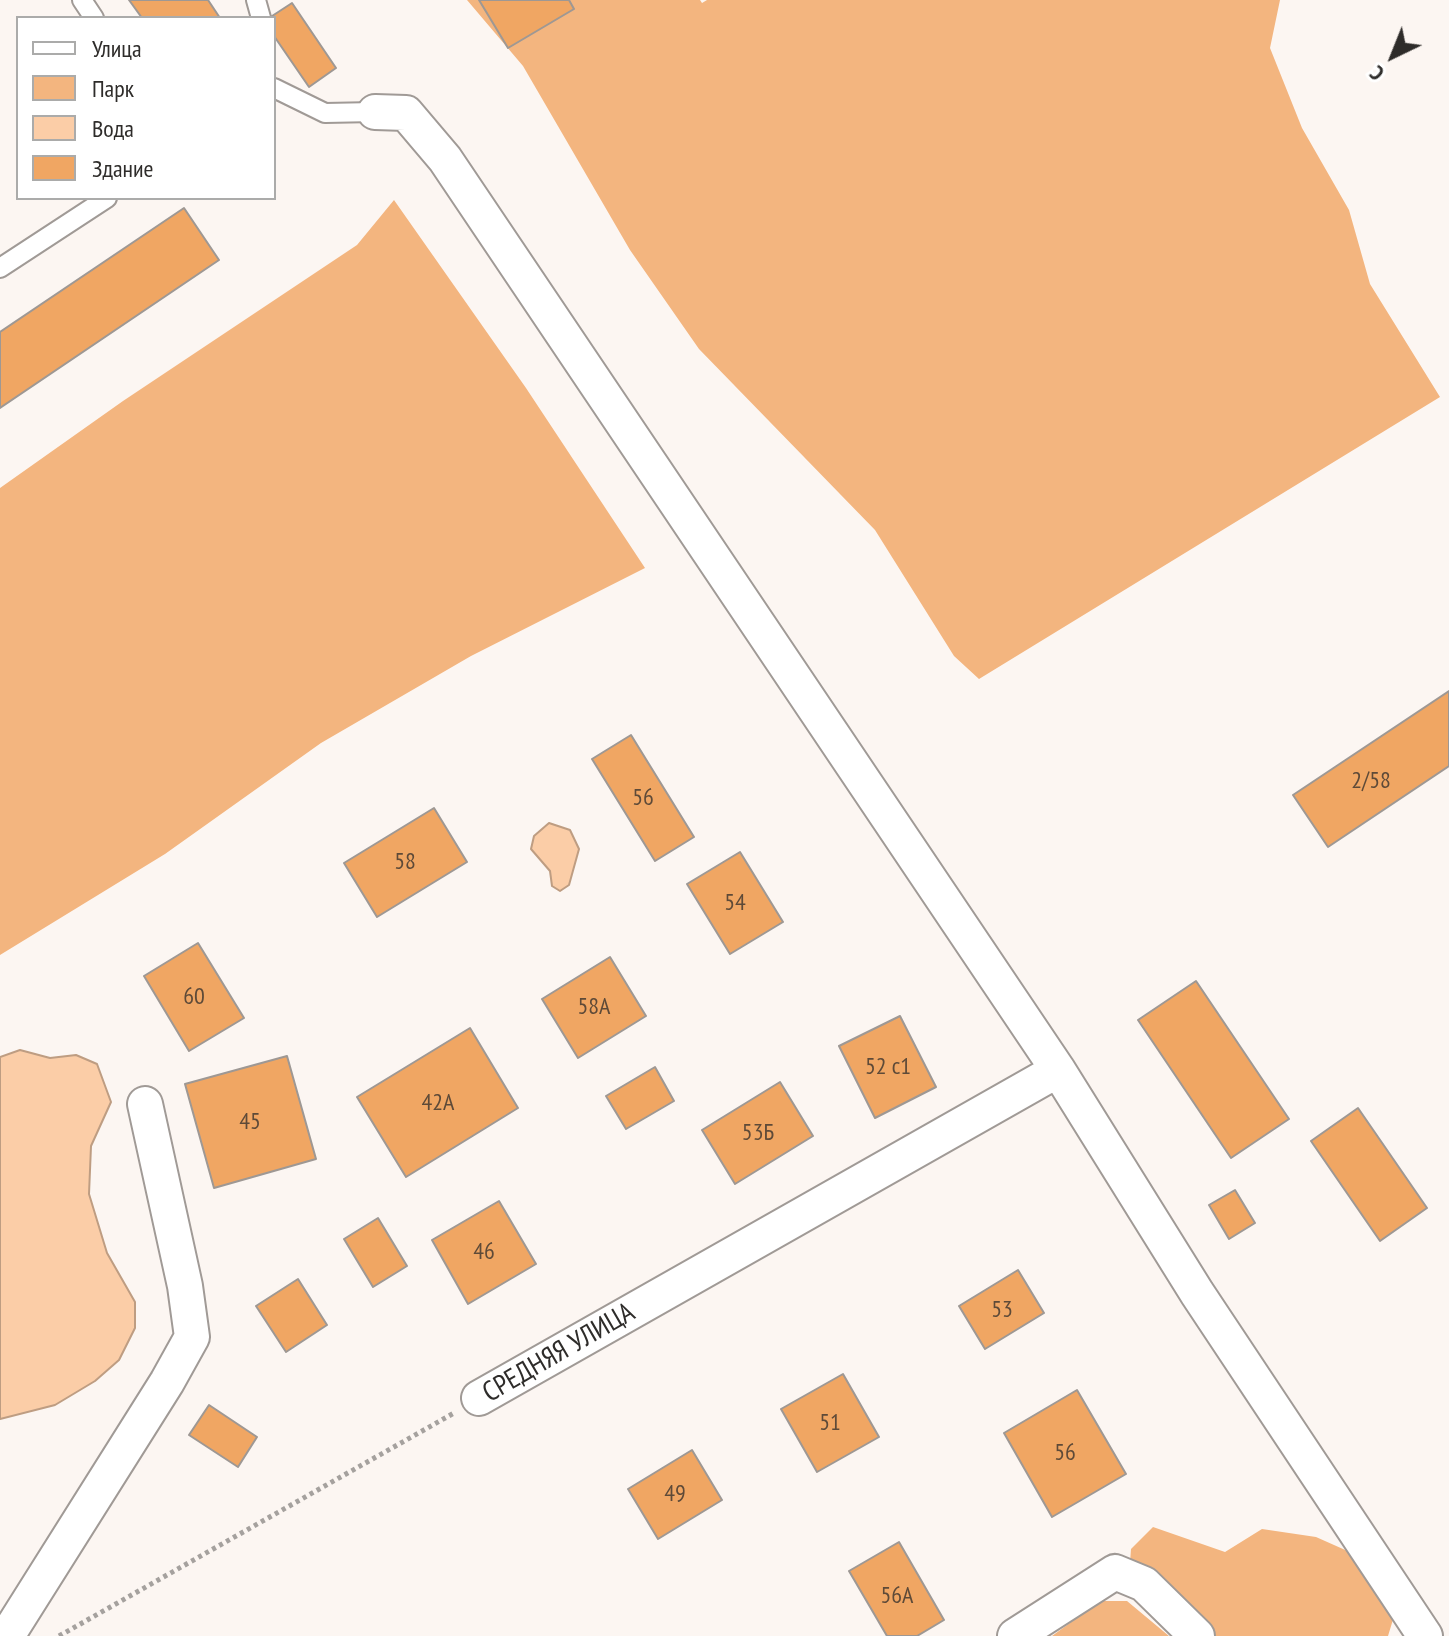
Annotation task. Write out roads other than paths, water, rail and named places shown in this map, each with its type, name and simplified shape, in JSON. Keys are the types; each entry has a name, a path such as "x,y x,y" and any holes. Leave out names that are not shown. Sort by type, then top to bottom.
{"street":[{"path":"375,112 406,113 445,159 1058,1070 1197,1293 1425,1636"},
{"name":"СРЕДНЯЯ УЛИЦА","path":"479,1398 1058,1070"},
{"path":"7,1636 167,1382 192,1337 185,1286 145,1104"},
{"path":"1015,1636 1115,1572 1144,1584 1197,1636"}],"lane":[{"path":"276,89 325,113 375,112"},
{"path":"0,268 104,200"}],"water":[{"path":"549,823 570,830 579,849 569,885 560,891 552,886 550,871 531,849 534,836"},
{"path":"20,1050 50,1058 76,1055 97,1064 111,1102 91,1146 89,1194 107,1253 135,1302 135,1328 119,1360 95,1381 55,1405 0,1419 0,1057"}]}
